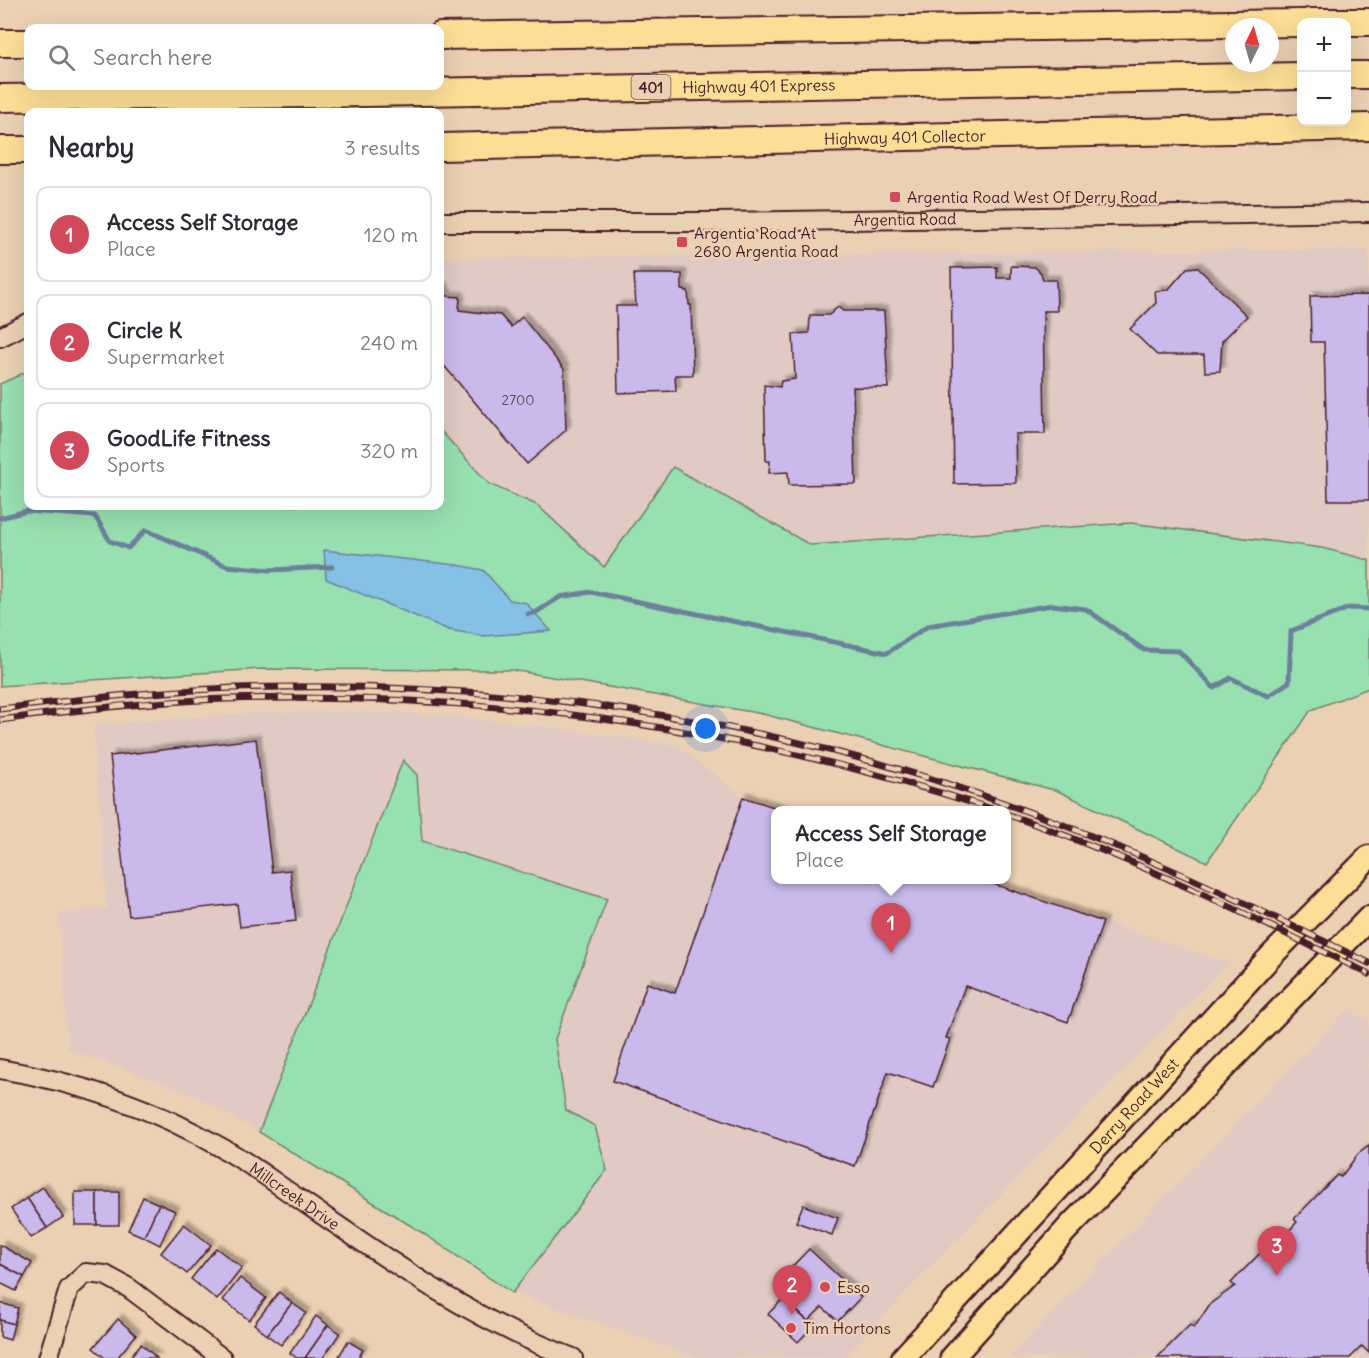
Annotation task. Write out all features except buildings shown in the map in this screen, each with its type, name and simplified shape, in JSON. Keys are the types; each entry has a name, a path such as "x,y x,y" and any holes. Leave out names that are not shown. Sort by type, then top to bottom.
{"highway":[{"path":"1351,22 1369,22"},
{"path":"444,36 1297,23"},
{"path":"0,43 24,43"},
{"path":"1351,75 1369,75"},
{"name":"Highway 401 Express","path":"0,98 1297,76"},
{"name":"Highway 401 Collector","path":"444,147 1369,127"},
{"path":"0,150 24,150"}],"main road":[{"name":"Derry Road West","path":"903,1358 1263,964 1369,856"},
{"path":"952,1358 1068,1228 1369,918"}],"street":[{"name":"Argentia Road","path":"444,222 717,222 1369,212"},
{"path":"0,337 24,325"},
{"name":"Millcreek Drive","path":"0,1070 39,1076 110,1097 180,1126 223,1148 393,1263 479,1316 573,1358"},
{"path":"48,1358 69,1289 86,1273 105,1275 129,1287 222,1358"}],"shaded area":[{"path":"1369,249 1369,560 1322,548 1131,523 810,545 673,467 605,568 537,505 489,484 444,434 444,258"},
{"path":"342,711 423,714 504,721 677,745 743,797 771,806 771,884 994,884 1229,963 844,1358 698,1358 512,1293 607,1170 595,1126 566,1110 555,1039 607,900 421,841 417,775 404,761 259,1132 195,1096 123,1068 68,1050 59,913 107,908 93,725 253,713"},
{"path":"1347,1010 1369,1020 1369,1358 1008,1358"}],"green space":[{"path":"24,373 24,510 444,510 444,434 489,484 537,505 604,567 673,467 810,545 1131,523 1322,548 1369,560 1369,688 1311,710 1207,862 1058,791 763,714 512,670 261,669 0,686 0,384"},
{"path":"403,760 417,775 422,841 607,899 555,1039 566,1110 595,1126 607,1170 512,1293 421,1232 259,1132"}],"water":[{"path":"324,550 483,570 510,600 526,603 551,631 484,636 449,630 326,579"}],"waterway":[{"path":"0,518 27,511 95,516 110,541 128,548 146,530 227,566 270,570 332,567"},
{"path":"528,614 535,613 560,597 591,592 887,653 928,626 1052,605 1086,609 1144,650 1179,651 1214,688 1231,678 1268,696 1289,682 1291,631 1349,608 1369,609"}],"railway":[{"path":"0,709 73,700 218,689 383,688 475,693 568,702 659,715 751,732 841,753 1018,808 1151,861 1369,963"},
{"path":"0,720 113,706 227,699 325,698 423,701 520,709 616,721 711,737 807,757 901,781 982,806"},
{"path":"1011,816 1145,868 1369,974"}],"place":[{"name":"Argentia Road West Of Derry Road","path":"895,197"},
{"name":"Argentia Road At 2680 Argentia Road","path":"682,242"},
{"name":"Access Self Storage","path":"891,953"},
{"name":"GoodLife Fitness","path":"1277,1276"},
{"name":"Esso","path":"825,1287"},
{"name":"Circle K","path":"792,1315"},
{"name":"Tim Hortons","path":"791,1328"}]}
